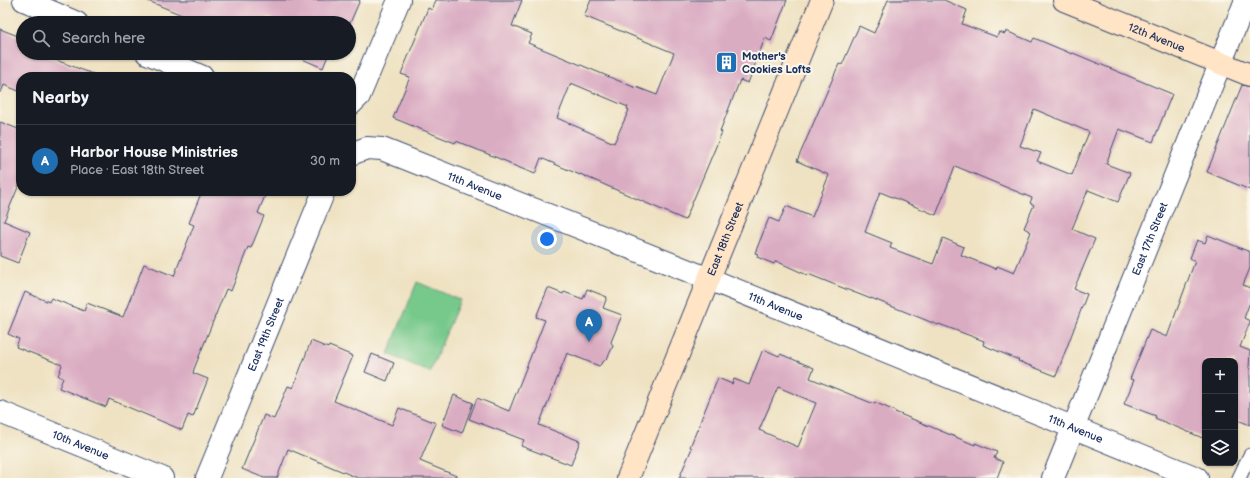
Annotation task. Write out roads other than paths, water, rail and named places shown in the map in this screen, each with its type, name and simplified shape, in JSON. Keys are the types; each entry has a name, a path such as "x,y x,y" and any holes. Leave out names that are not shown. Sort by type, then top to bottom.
{"street":[{"path":"24,0 61,16"},
{"path":"356,99 359,96 400,0"},
{"name":"East 18th Street","path":"628,478 822,0"},
{"name":"12th Avenue","path":"1064,0 1250,75"},
{"name":"East 17th Street","path":"1052,478 1246,0"},
{"path":"163,60 191,72"},
{"name":"11th Avenue","path":"356,152 367,148 382,149 709,279 1197,478"},
{"name":"East 19th Street","path":"207,478 322,196"},
{"name":"10th Avenue","path":"0,412 162,478"}],"lane":[{"path":"1239,478 1250,455"}],"place":[{"name":"Mother's Cookies Lofts","path":"726,62"},
{"name":"Harbor House Ministries","path":"589,342"}]}
